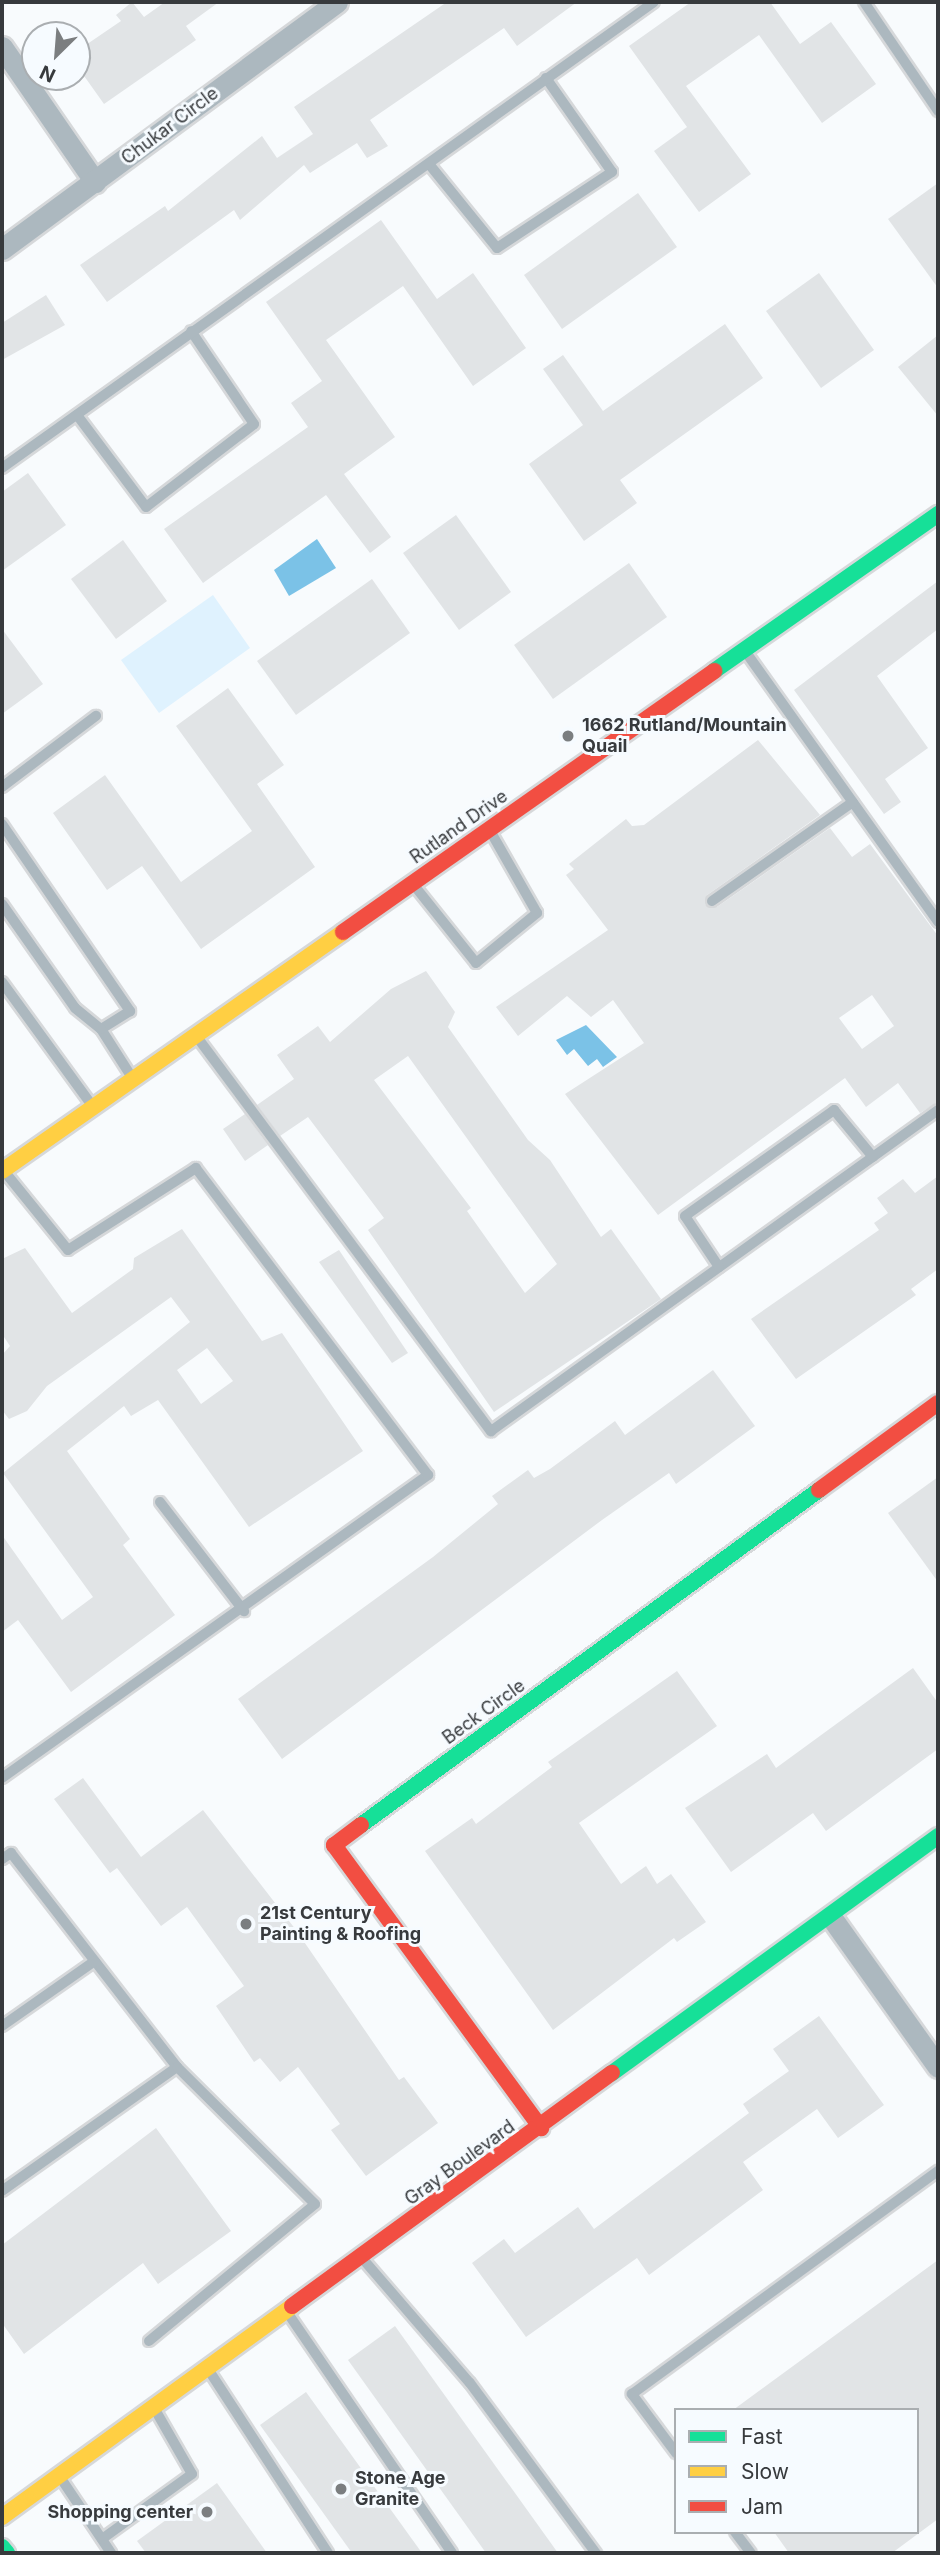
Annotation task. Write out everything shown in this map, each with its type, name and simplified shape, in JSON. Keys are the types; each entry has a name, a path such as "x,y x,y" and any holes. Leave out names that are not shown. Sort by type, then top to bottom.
{"street":[{"name":"Chukar Circle","path":"2,249 337,2"},
{"path":"2,47 95,181"},
{"name":"Rutland Drive","path":"2,1170 938,514"},
{"name":"Beck Circle","path":"541,2128 334,1846 938,1403"},
{"name":"Gray Boulevard","path":"2,2517 541,2128 938,1836"},
{"path":"831,1917 938,2067"},
{"path":"2,2547 7,2553"}],"lane":[{"path":"2,468 654,2"},
{"path":"864,2 938,111"},
{"path":"429,164 497,248 612,172 547,78"},
{"path":"77,415 146,507 254,424 191,331"},
{"path":"745,650 938,922"},
{"path":"2,787 96,716"},
{"path":"712,901 853,802"},
{"path":"2,824 130,1011 102,1029"},
{"path":"413,883 476,963 537,913 489,829"},
{"path":"2,904 75,1008 102,1029 133,1079"},
{"path":"2,982 93,1107"},
{"path":"195,1035 491,1431 938,1110"},
{"path":"719,1267 685,1216 696,1208 834,1110 873,1157"},
{"path":"2,1170 68,1251 196,1168 428,1475 244,1611 2,1778"},
{"path":"160,1502 244,1611"},
{"path":"2,1859 11,1853 177,2067 315,2204 149,2341"},
{"path":"2,2026 95,1961"},
{"path":"2,2191 177,2067"},
{"path":"674,2450 632,2394 938,2171"},
{"path":"362,2258 470,2383 596,2553"},
{"path":"287,2312 452,2553"},
{"path":"208,2369 328,2553"},
{"path":"102,2539 192,2474 154,2407"},
{"path":"59,2476 111,2553"},
{"path":"737,2534 751,2553"}],"shaded area":[{"path":"213,595 250,648 159,713 121,660"}],"water":[{"path":"317,539 336,568 289,596 274,570"},
{"path":"586,1025 617,1057 603,1067 597,1059 588,1066 574,1049 567,1055 556,1040"}],"building":[{"path":"132,2 144,17 165,2 219,2 186,26 196,40 104,104 91,86 91,41 121,21 116,15"},
{"path":"447,2 577,2 517,46 504,28 370,120 388,146 367,158 357,143 310,173 304,165 240,220 234,210 107,302 80,265 165,206 168,211 262,136 277,158 313,134 294,107"},
{"path":"691,2 770,2 800,44 831,22 876,84 822,123 759,35 686,86 751,174 699,212 654,151 687,127 629,46"},
{"path":"938,183 938,288 888,219"},
{"path":"638,193 677,247 562,329 524,275"},
{"path":"381,220 437,299 473,273 526,348 473,386 403,286 326,340 395,437 344,474 391,537 370,553 326,495 203,583 164,529 308,427 291,403 322,381 266,302"},
{"path":"819,273 874,350 821,388 766,311"},
{"path":"46,295 65,325 2,360 2,323"},
{"path":"725,324 763,378 620,480 637,503 584,541 529,464 583,425 543,369 563,355 603,411"},
{"path":"938,335 938,416 898,367"},
{"path":"28,473 66,525 2,571 2,492"},
{"path":"456,515 511,592 459,630 403,553"},
{"path":"123,540 167,601 116,639 71,579"},
{"path":"629,563 667,617 553,699 514,645"},
{"path":"372,579 410,633 296,715 257,661"},
{"path":"938,581 938,629 877,676 928,748 885,779 901,802 884,814 794,690"},
{"path":"2,629 43,684 2,714"},
{"path":"228,688 284,765 257,784 315,867 201,949 142,866 107,890 53,813 105,775 181,882 252,831 176,726"},
{"path":"758,740 820,815 707,895 705,905 717,907 830,828 852,857 870,844 938,936 938,1102 920,1113 898,1083 866,1107 845,1078 658,1215 565,1094 644,1043 613,1000 591,1017 567,996 518,1036 496,1007 608,930 566,875 574,869 569,864 626,819 632,826 644,825","holes":["872,995 894,1026 862,1049 839,1018"]},
{"path":"426,971 455,1012 448,1027 528,1140 550,1160 601,1237 611,1229 661,1299 494,1412 368,1230 384,1218 308,1117 280,1136 257,1105 294,1079 277,1055 318,1026 330,1042 391,989","holes":["408,1056 557,1264 525,1293 467,1211 471,1208 374,1080"]},
{"path":"245,1114 268,1145 245,1161 223,1129"},
{"path":"938,1176 938,1269 911,1289 916,1295 796,1379 751,1319 879,1230 874,1223 888,1213 877,1198 903,1179 915,1193"},
{"path":"182,1229 262,1341 282,1333 363,1451 249,1527 158,1400 131,1416 124,1406 67,1451 130,1539 123,1545 175,1615 71,1692 18,1620 2,1632 2,1535 62,1620 93,1597 3,1473 190,1322 171,1297 47,1386 27,1411 9,1419 2,1410 2,1355 10,1346 2,1334 2,1259 25,1248 72,1313 133,1269 134,1258","holes":["207,1348 233,1381 201,1404 177,1370"]},
{"path":"339,1250 408,1353 392,1363 319,1262"},
{"path":"713,1370 755,1426 676,1484 669,1473 602,1520 282,1759 238,1699 433,1557 498,1504 492,1496 528,1470 534,1478 550,1469 615,1421 625,1435"},
{"path":"938,1477 938,1582 888,1513"},
{"path":"913,1668 938,1703 938,1749 826,1831 813,1813 731,1872 685,1808 767,1754 776,1768"},
{"path":"677,1671 717,1726 579,1823 621,1884 646,1866 657,1884 671,1874 706,1922 677,1942 674,1938 553,2030 425,1851 472,1818 476,1824 552,1767 548,1762"},
{"path":"83,1778 141,1857 203,1810 296,1930 399,2080 404,2077 438,2123 366,2176 331,2130 340,2124 298,2067 280,2082 260,2058 254,2062 216,2006 244,1986 187,1907 161,1926 117,1868 110,1873 54,1799"},
{"path":"819,2016 884,2105 838,2138 817,2109 743,2162 763,2190 649,2275 637,2258 526,2337 472,2263 504,2239 515,2253 578,2207 594,2229 749,2113 743,2104 789,2071 773,2049"},
{"path":"156,2128 231,2231 158,2284 143,2263 24,2354 2,2323 2,2245"},
{"path":"938,2260 938,2519 919,2533 919,2408 736,2408"},
{"path":"395,2326 558,2553 486,2553 348,2360"},
{"name":"Stone Age Granite","path":"306,2392 422,2553 352,2553 260,2425"},
{"name":"Shopping center","path":"217,2483 267,2553 146,2553 137,2541"},
{"path":"775,2534 918,2534 892,2553 789,2553"}],"traffic: fast":[{"path":"714,671 938,514"},
{"path":"361,1825 819,1490"},
{"path":"612,2073 938,1836"},
{"path":"2,2547 7,2553"}],"traffic: slow":[{"path":"2,1171 343,932"},
{"path":"2,2517 292,2306"}],"traffic: jam":[{"path":"343,932 714,671"},
{"path":"819,1490 938,1403"},
{"path":"361,1825 334,1845 541,2128"},
{"path":"292,2306 612,2073"}],"place":[{"name":"1662 Rutland/Mountain Quail","path":"568,736"},
{"name":"21st Century Painting & Roofing","path":"246,1924"},
{"name":"Stone Age Granite","path":"341,2489"},
{"name":"Shopping center","path":"207,2512"}]}
